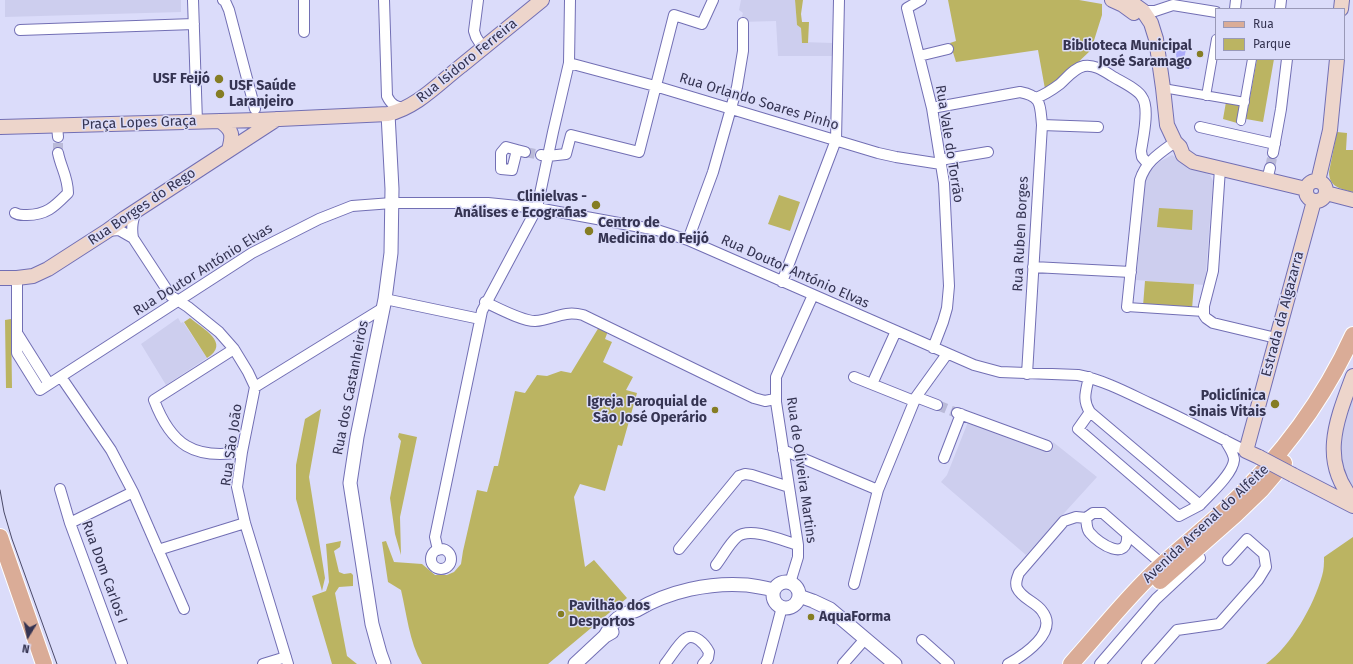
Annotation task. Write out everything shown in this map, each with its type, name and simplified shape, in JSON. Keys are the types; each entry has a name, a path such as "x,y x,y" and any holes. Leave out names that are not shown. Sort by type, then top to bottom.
{"main road":[{"name":"Rua Isidoro Ferreira","path":"278,119 388,114 404,110 484,48 542,0"},
{"path":"1112,0 1150,19"},
{"path":"1128,0 1150,19 1156,39 1163,88 1166,125 1178,145 1215,168 1268,174 1316,191 1353,200"},
{"name":"Estrada da Algazarra","path":"1246,451 1316,191 1330,130 1337,60"},
{"name":"Praça Lopes Graça","path":"0,127 58,131 197,122 278,119"},
{"name":"Rua Borges do Rego","path":"0,278 33,276 48,269 107,231 136,210 278,119"},
{"path":"220,121 226,125 232,136 229,150"},
{"name":"Avenida Arsenal do Alfeite","path":"1071,664 1131,596 1162,564 1227,507 1283,449 1326,387 1353,335"},
{"name":"Avenida Arsenal do Alfeite","path":"1086,664 1154,587 1261,490 1307,434 1336,392 1353,359"},
{"path":"1353,376 1338,417 1334,432 1333,447 1334,460 1338,474 1344,487 1353,500"},
{"path":"1246,451 1353,506"},
{"path":"0,537 44,664"}],"street":[{"path":"193,0 197,122"},
{"path":"222,0 225,1 229,10 255,109"},
{"path":"304,0 304,32"},
{"path":"384,0 387,96 389,101 399,108 410,106"},
{"path":"478,0 474,31 476,37 484,48"},
{"path":"438,550 435,537 485,302 537,208 544,155 569,63 570,0"},
{"path":"544,155 566,154 570,135 639,152 674,15 702,24 713,0"},
{"path":"782,282 836,140 839,0"},
{"name":"Rua Vale do Torrão","path":"921,0 907,8 932,108 941,162 949,286 943,322 933,348"},
{"path":"1150,19 1174,5 1215,12"},
{"path":"688,240 713,172 731,108 743,51 743,23"},
{"path":"20,30 194,24"},
{"path":"1206,96 1215,45"},
{"path":"919,56 948,50"},
{"path":"1241,121 1252,60"},
{"path":"1200,127 1274,148 1281,109 1287,60"},
{"name":"Rua Orlando Soares Pinho","path":"569,63 655,86 896,157 941,162 988,152"},
{"path":"932,108 1020,92 1029,94 1036,98 1059,85 1077,69 1084,66 1092,66 1102,70 1142,96 1145,104 1145,115 1141,151 1142,157 1148,164"},
{"path":"1163,88 1245,102"},
{"name":"Rua Ruben Borges","path":"1027,374 1042,124 1040,104 1036,98"},
{"name":"Rua dos Castanheiros","path":"384,664 372,624 350,483 357,437 384,304 391,253 392,203 388,114"},
{"path":"1042,124 1098,127"},
{"path":"1178,145 1155,156 1142,173 1140,180 1127,307 1204,312"},
{"path":"15,213 20,215 35,215 47,212 68,193 66,175 60,164 58,153"},
{"path":"1215,168 1213,271 1204,306 1204,315 1213,323 1276,338"},
{"name":"Rua Doutor António Elvas","path":"17,278 17,333 49,384 252,253 320,219 352,206 392,203 488,203 537,208 657,230 688,240 933,348 987,369 1000,372 1027,374 1078,375 1114,386 1246,451"},
{"path":"133,238 131,230 136,210"},
{"path":"107,231 119,230 133,238"},
{"name":"Rua São João","path":"133,238 171,296 218,332 234,349 248,372 254,387 237,487 245,523 287,661"},
{"path":"1033,267 1131,272"},
{"name":"Rua de Oliveira Martins","path":"790,583 798,557 798,545 775,399 776,377 813,295"},
{"path":"485,302 532,321 569,313 583,314 754,398 765,400 775,399"},
{"path":"254,387 384,304 480,320"},
{"path":"872,384 896,331"},
{"path":"234,349 154,400 160,417 174,437 188,446 195,450 210,454 226,455 242,452"},
{"path":"854,584 878,490 915,399 947,354"},
{"path":"854,376 915,399 938,405"},
{"path":"61,377 110,450 133,492 184,609"},
{"path":"1089,378 1085,399 1086,406 1090,412 1200,505"},
{"path":"1090,412 1078,429 1179,516 1200,505 1231,470 1234,460 1225,440"},
{"path":"944,458 959,413 1047,446"},
{"path":"783,450 878,490"},
{"path":"679,549 739,476 745,474 752,475 789,487"},
{"name":"Rua Dom Carlos I","path":"60,489 70,523 122,664"},
{"path":"70,523 133,492"},
{"path":"1008,664 1026,653 1042,636 1047,628 1046,618 1042,611 1023,596 1017,588 1016,581 1019,573 1064,521 1076,517 1086,518 1093,513 1103,513 1162,564"},
{"path":"1086,518 1089,532 1107,548 1114,550 1120,549 1125,545 1127,534"},
{"path":"158,550 245,523"},
{"path":"716,565 738,536 745,533 756,533 798,545"},
{"path":"1147,664 1177,630 1219,624 1258,580 1266,567 1264,554 1247,539 1228,560"},
{"path":"1100,664 1156,599 1200,558"},
{"path":"783,583 790,583 798,590 799,596 795,604 787,608 782,607 775,602 774,590 783,583"},
{"path":"575,664 605,636 628,622 636,611 645,604 667,595 696,588 721,585 747,585 774,590"},
{"path":"799,596 830,609 895,664"},
{"path":"767,664 782,607"},
{"path":"665,664 684,639 690,637 697,639 707,647 710,652 708,658 703,664"},
{"path":"843,664 865,639"},
{"path":"922,640 948,664"},
{"path":"263,664 287,661"}],"shaded area":[{"path":"5,0 181,0 181,12 5,17"},
{"path":"741,0 795,0 797,25 801,28 802,42 833,43 833,56 778,56 776,21 740,22 743,13 739,10"},
{"path":"1172,155 1188,165 1210,175 1213,181 1205,285 1136,280 1144,182 1149,171 1150,172 1159,162"},
{"path":"178,318 181,323 183,322 207,358 166,385 141,344"},
{"path":"1353,396 1353,490 1346,480 1340,458 1342,429"},
{"path":"968,422 1049,453 1053,442 1097,477 1026,555 941,482 947,475"}],"green space":[{"path":"795,0 803,0 801,14 802,22 809,22 808,43 802,43 801,28 797,25"},
{"path":"948,0 1079,0 1102,4 1102,15 1091,50 1051,86 1045,89 1038,50 956,62 950,43 956,41"},
{"path":"1257,60 1274,60 1263,122 1246,119"},
{"path":"1226,102 1240,105 1237,123 1223,119"},
{"path":"1337,132 1347,133 1346,150 1353,150 1353,192 1336,186 1331,181 1329,172"},
{"path":"779,195 800,202 790,231 768,224"},
{"path":"1159,208 1193,210 1192,230 1157,227"},
{"path":"1145,281 1194,284 1192,309 1143,306"},
{"path":"190,318 212,336 216,342 214,352 207,358 184,322"},
{"path":"11,319 12,388 6,388 5,320"},
{"path":"599,327 608,331 605,339 612,342 603,362 633,377 626,390 637,393 622,446 618,445 605,491 580,484 574,497 585,567 594,560 627,598 548,664 422,664 411,637 401,590 388,582 382,542 386,541 394,562 422,564 435,575 447,575 454,572 461,564 477,490 487,492 494,466 498,466 515,391 525,393 537,375 547,376 561,371 571,373"},
{"path":"321,409 309,477 325,578 322,591 296,499 296,465 305,419"},
{"path":"399,433 417,437 400,517 401,555 395,534 390,498 401,441 398,437"},
{"path":"1353,537 1353,664 1266,664 1293,636 1307,612 1322,576 1324,569 1324,557"},
{"path":"341,541 340,547 334,551 339,572 344,574 351,573 353,575 353,586 339,587 335,593 347,656 357,664 332,664 312,596 326,591 329,582 326,544"}],"water":[{"path":"1174,41 1189,44 1189,50 1186,50 1183,62 1190,64 1189,69 1178,67"}],"tunnel":[{"path":"58,137 58,153"},
{"path":"525,152 541,155"},
{"path":"1270,168 1273,153"},
{"path":"937,405 957,413"}],"tram line":[{"path":"0,490 4,512 12,539 57,664"}],"place":[{"name":"Biblioteca Municipal José Saramago","path":"1200,54"},
{"name":"USF Feijó","path":"219,79"},
{"name":"USF Saúde Laranjeiro","path":"220,94"},
{"name":"Clinielvas - Análises e Ecografias","path":"596,205"},
{"name":"Centro de Medicina do Feijó","path":"589,231"},
{"name":"Policlínica Sinais Vitais","path":"1275,404"},
{"name":"Igreja Paroquial de São José Operário","path":"715,410"},
{"name":"Pavilhão dos Desportos","path":"561,614"},
{"name":"AquaForma","path":"811,617"}]}
